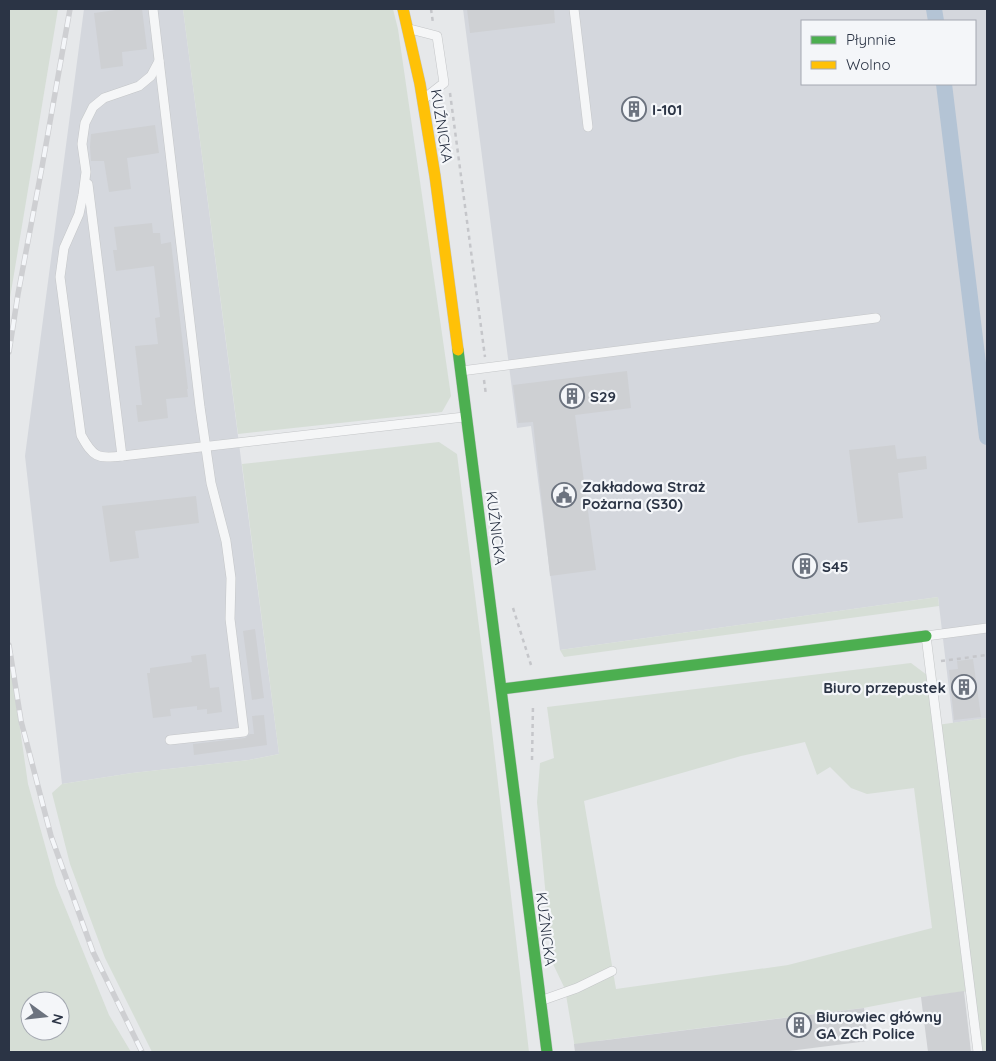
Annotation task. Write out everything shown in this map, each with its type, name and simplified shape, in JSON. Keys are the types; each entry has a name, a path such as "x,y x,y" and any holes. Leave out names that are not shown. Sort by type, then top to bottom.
{"street":[{"name":"KUŹNICKA","path":"403,9 422,100 435,176 502,688 517,822 547,1052"},
{"path":"502,688 926,636"}],"lane":[{"path":"153,9 206,447 211,483 226,541 231,578 230,619 244,732 170,740"},
{"path":"574,9 588,127"},
{"path":"408,29 437,36 444,83 422,100"},
{"path":"122,456 82,144 85,122 94,107 104,98 139,86 151,76 159,61"},
{"path":"86,172 79,214 64,248 60,277 81,435 90,452 104,458 467,416"},
{"path":"461,371 876,318"},
{"path":"978,1052 926,636 987,628"},
{"path":"541,1001 577,988 612,971"}],"path":[{"path":"444,83 450,94 486,355 484,380 486,400"},
{"path":"513,608 533,671 532,763"},
{"path":"945,660 987,655"}],"shaded area":[{"path":"9,9 58,9 9,304"},
{"path":"84,9 183,9 279,754 249,760 132,773 62,784 25,456"},
{"path":"183,9 393,9 398,29 451,396 442,412 238,434"},
{"path":"463,9 987,9 987,718 953,723 938,597 560,650 531,426 517,428"},
{"path":"439,442 457,454 489,705 529,1052 152,1052 105,958 70,864 52,793 62,784 132,773 249,760 279,754 242,464"},
{"path":"938,597 939,606 564,657 560,650"},
{"path":"9,652 28,784 56,885 109,1015 131,1052 9,1052"},
{"path":"911,663 931,678 937,725 987,718 987,1052 978,1052 970,991 921,997 863,1008 597,1041 598,1052 578,1052 575,1048 565,989 552,962 537,802 540,763 554,758 547,707","holes":["805,742 817,775 830,767 851,788 867,794 914,788 932,928 788,965 616,989 584,801 741,756"]}],"building":[{"path":"123,9 142,9 147,49 122,52 123,66 101,69 94,13"},
{"path":"467,9 554,9 555,23 470,33"},
{"name":"I-101","path":"640,101 642,114 628,117 626,104"},
{"path":"155,125 159,153 127,158 131,189 109,192 104,161 91,161 91,134"},
{"path":"152,223 153,233 160,233 161,244 171,242 188,397 166,399 168,418 138,422 136,405 142,405 135,346 158,344 155,318 160,317 154,266 116,271 113,250 117,250 114,227"},
{"name":"Zakładowa Straż Pożarna (S30)","path":"627,371 631,408 575,415 596,570 550,576 533,422 518,423 513,385"},
{"path":"895,445 897,459 926,456 927,469 898,473 903,518 858,523 849,450"},
{"path":"196,496 199,523 135,531 139,558 110,562 102,506"},
{"name":"S45","path":"811,558 813,573 799,575 797,559"},
{"path":"255,629 264,698 252,700 243,631"},
{"path":"206,654 210,688 219,687 222,712 207,714 207,709 197,710 197,706 170,709 171,716 153,718 147,673 150,673 150,668 192,662 191,656"},
{"name":"Biuro przepustek","path":"973,659 981,717 954,720 949,670 958,669 957,661"},
{"path":"264,715 267,745 194,755 193,744 245,738 250,734 254,734 252,716"},
{"path":"964,991 971,1052 928,1052 921,997"},
{"name":"Biurowiec główny GA ZCh Police","path":"864,1008 868,1041 781,1052 575,1052 574,1044"}],"waterway":[{"path":"934,9 936,20"},
{"path":"944,85 987,437"}],"railway":[{"path":"9,352 70,9"},
{"path":"9,645 21,721 51,836 93,952 142,1052"}],"traffic: fast":[{"path":"458,350 547,1052"},
{"path":"502,689 926,636"}],"traffic: slow":[{"path":"403,9 420,84 435,176 458,350"}],"place":[{"name":"I-101","path":"634,109"},
{"name":"S29","path":"572,396"},
{"name":"Zakładowa Straż Pożarna (S30)","path":"564,495"},
{"name":"S45","path":"805,566"},
{"name":"Biuro przepustek","path":"964,687"},
{"name":"Biurowiec główny GA ZCh Police","path":"799,1025"}]}
